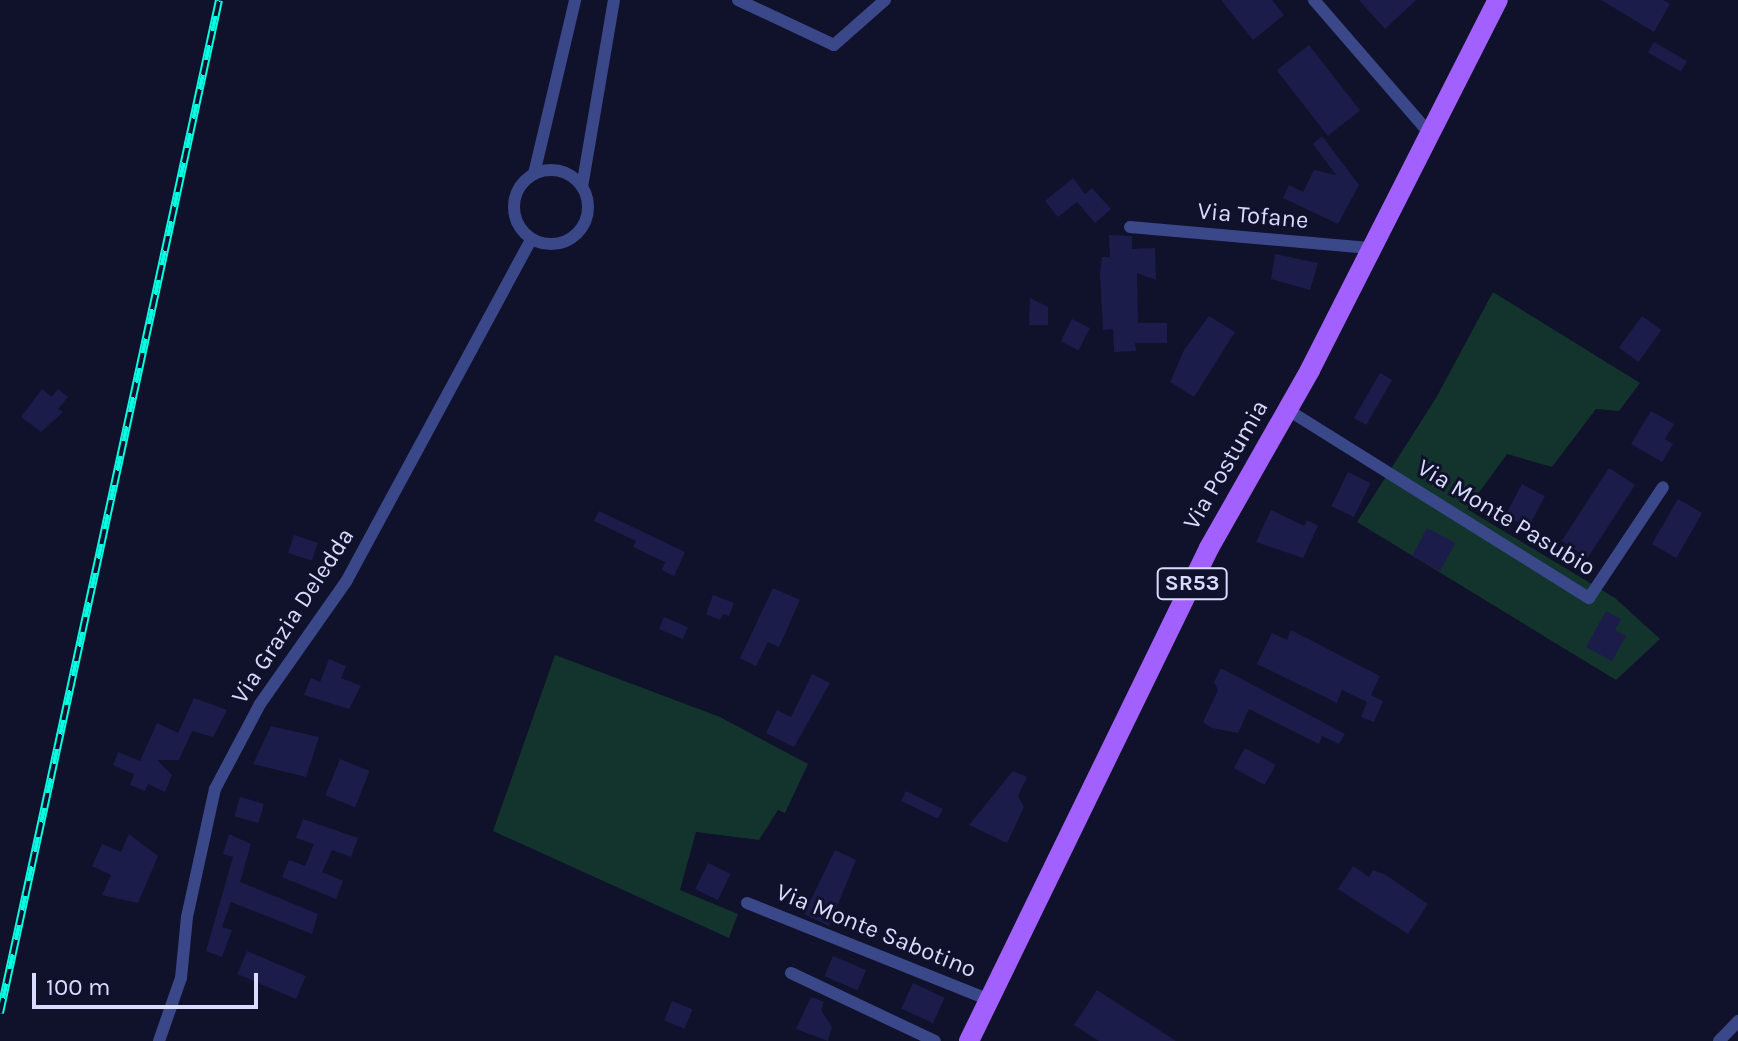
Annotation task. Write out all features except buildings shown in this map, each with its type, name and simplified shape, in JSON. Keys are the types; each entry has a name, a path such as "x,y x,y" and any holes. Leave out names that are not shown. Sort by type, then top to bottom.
{"main road":[{"name":"SR53","path":"1430,134 1498,0"},
{"name":"Via Postumia","path":"969,1041 1209,548 1288,410 1430,134"}],"street":[{"path":"575,0 534,174 515,200 517,222 531,239 554,245 576,235 588,214 582,187 614,0"},
{"path":"738,0 834,45 885,0"},
{"path":"1314,0 1430,134"},
{"path":"534,174 556,171 582,187"},
{"name":"Via Tofane","path":"1130,227 1372,248"},
{"name":"Via Grazia Deledda","path":"159,1041 181,978 187,917 215,789 260,704 347,580 531,239"},
{"name":"Via Monte Pasubio","path":"1288,410 1589,598 1663,487"},
{"name":"Via Monte Sabotino","path":"747,903 989,1000"},
{"path":"791,973 935,1041"},
{"path":"1719,1041 1738,1021"}],"green space":[{"path":"1493,292 1640,383 1619,411 1596,409 1552,467 1507,454 1467,509 1615,598 1660,639 1616,680 1357,522 1436,398"},
{"path":"555,655 720,717 808,764 785,813 778,810 759,840 696,832 680,890 738,914 729,938 493,831"}],"railway":[{"path":"0,1013 219,0"}]}
